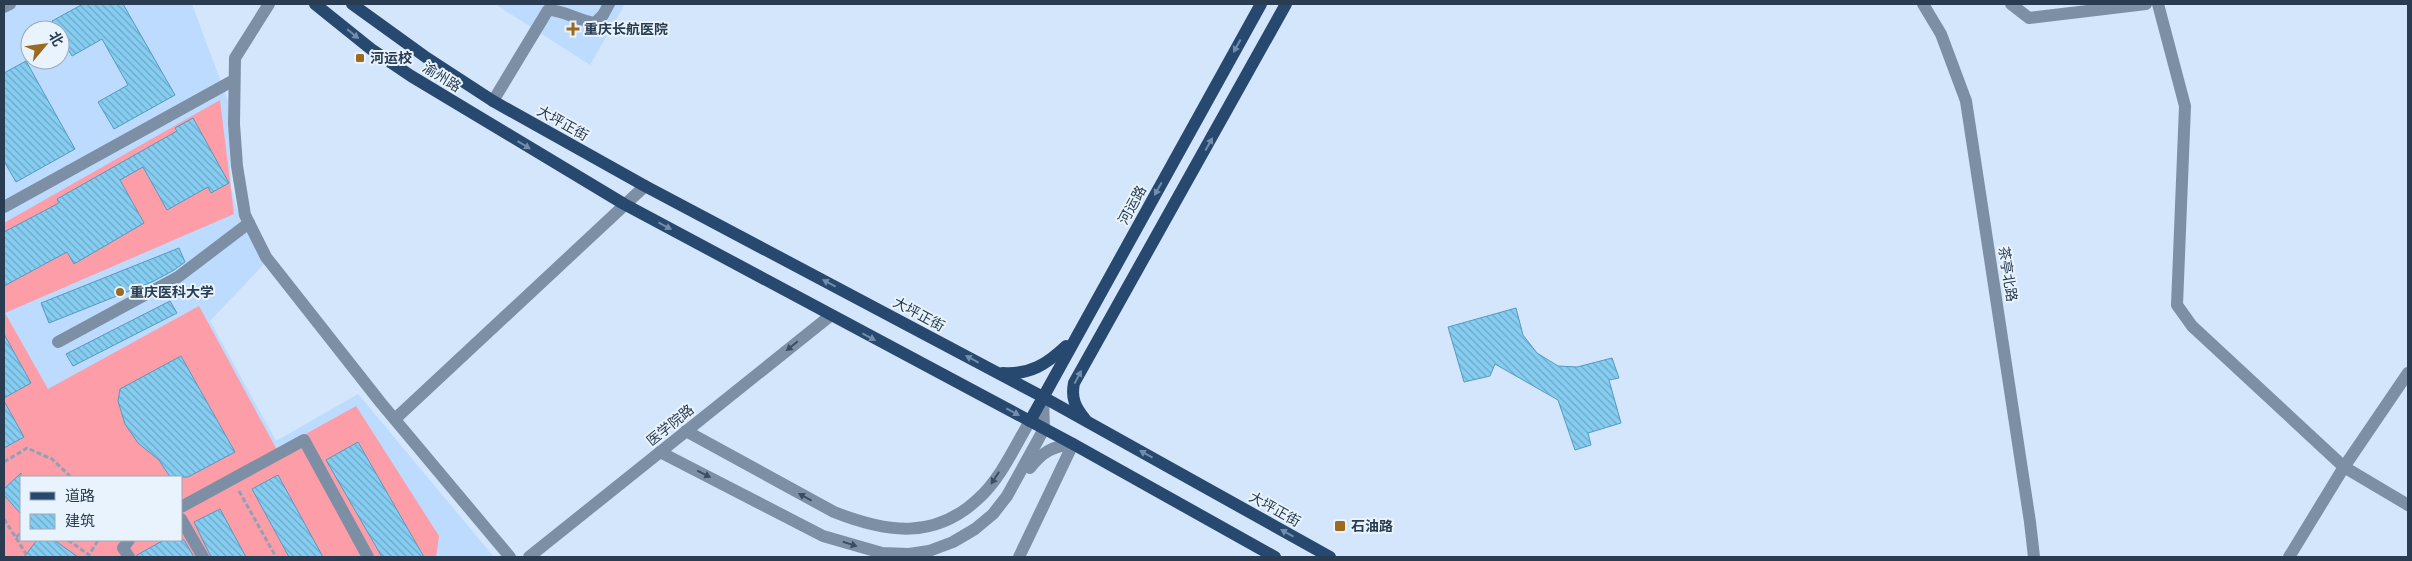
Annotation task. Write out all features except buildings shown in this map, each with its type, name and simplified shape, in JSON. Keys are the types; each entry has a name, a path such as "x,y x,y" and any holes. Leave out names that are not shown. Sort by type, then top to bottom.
{"main road":[{"name":"渝州路","path":"315,4 371,49 482,120 624,204"},
{"name":"渝州路","path":"352,4 426,58 493,101"},
{"name":"河运路","path":"1030,421 1261,4"},
{"path":"1086,421 1074,402 1072,394 1074,383 1286,4"},
{"name":"大坪正街","path":"493,101 645,186 1043,397 1330,557"},
{"path":"624,204 830,316 1073,444 1275,557"},
{"path":"998,373 1015,374 1038,368 1052,360 1077,335"}],"street":[{"path":"4,7 10,4"},
{"path":"269,4 235,58 237,166 245,215 266,257 395,419 510,557"},
{"path":"493,101 548,10 556,10 582,22 595,23 603,15 609,4"},
{"name":"茶亭北路","path":"1923,4 1941,34 1966,101 2034,557"},
{"path":"2012,4 2029,18 2146,4"},
{"path":"2158,4 2185,106 2177,305 2192,326 2344,467 2408,505"},
{"path":"4,207 234,80"},
{"path":"395,419 645,186"},
{"path":"58,342 178,277 249,223"},
{"name":"医学院路","path":"529,557 830,316"},
{"path":"2289,557 2344,467 2408,373"},
{"path":"1007,496 1044,429 1043,397"},
{"path":"686,431 834,512 860,523 902,530 926,528 944,521 962,511 980,497 992,483 1030,421"},
{"path":"182,506 304,440 368,557"},
{"path":"660,452 823,536 882,553 909,555 929,551 953,542 975,529 993,514 1039,456 1053,447 1073,444"},
{"path":"1019,557 1073,444"},
{"path":"182,521 203,557"},
{"path":"128,541 124,548 129,557"}],"path":[{"path":"4,462 27,448 52,459 70,476"},
{"path":"233,479 276,557"},
{"path":"4,519 28,557"},
{"path":"16,537 20,534"},
{"path":"70,541 89,554 97,541"}],"shaded area":[{"name":"重庆医科大学","path":"4,4 192,4 228,101 231,188 237,209 264,264 210,321 276,441 358,394 494,557 4,557"},
{"name":"重庆长航医院","path":"495,4 625,4 590,65"},
{"name":"重庆医科大学","path":"220,100 234,214 5,313 48,389 199,306 277,450 356,406 439,536 436,557 4,557 4,223"}],"place":[{"name":"重庆长航医院","path":"573,29"},
{"name":"河运校","path":"360,58"},
{"name":"重庆医科大学","path":"120,292"},
{"name":"石油路","path":"1340,526"}]}
